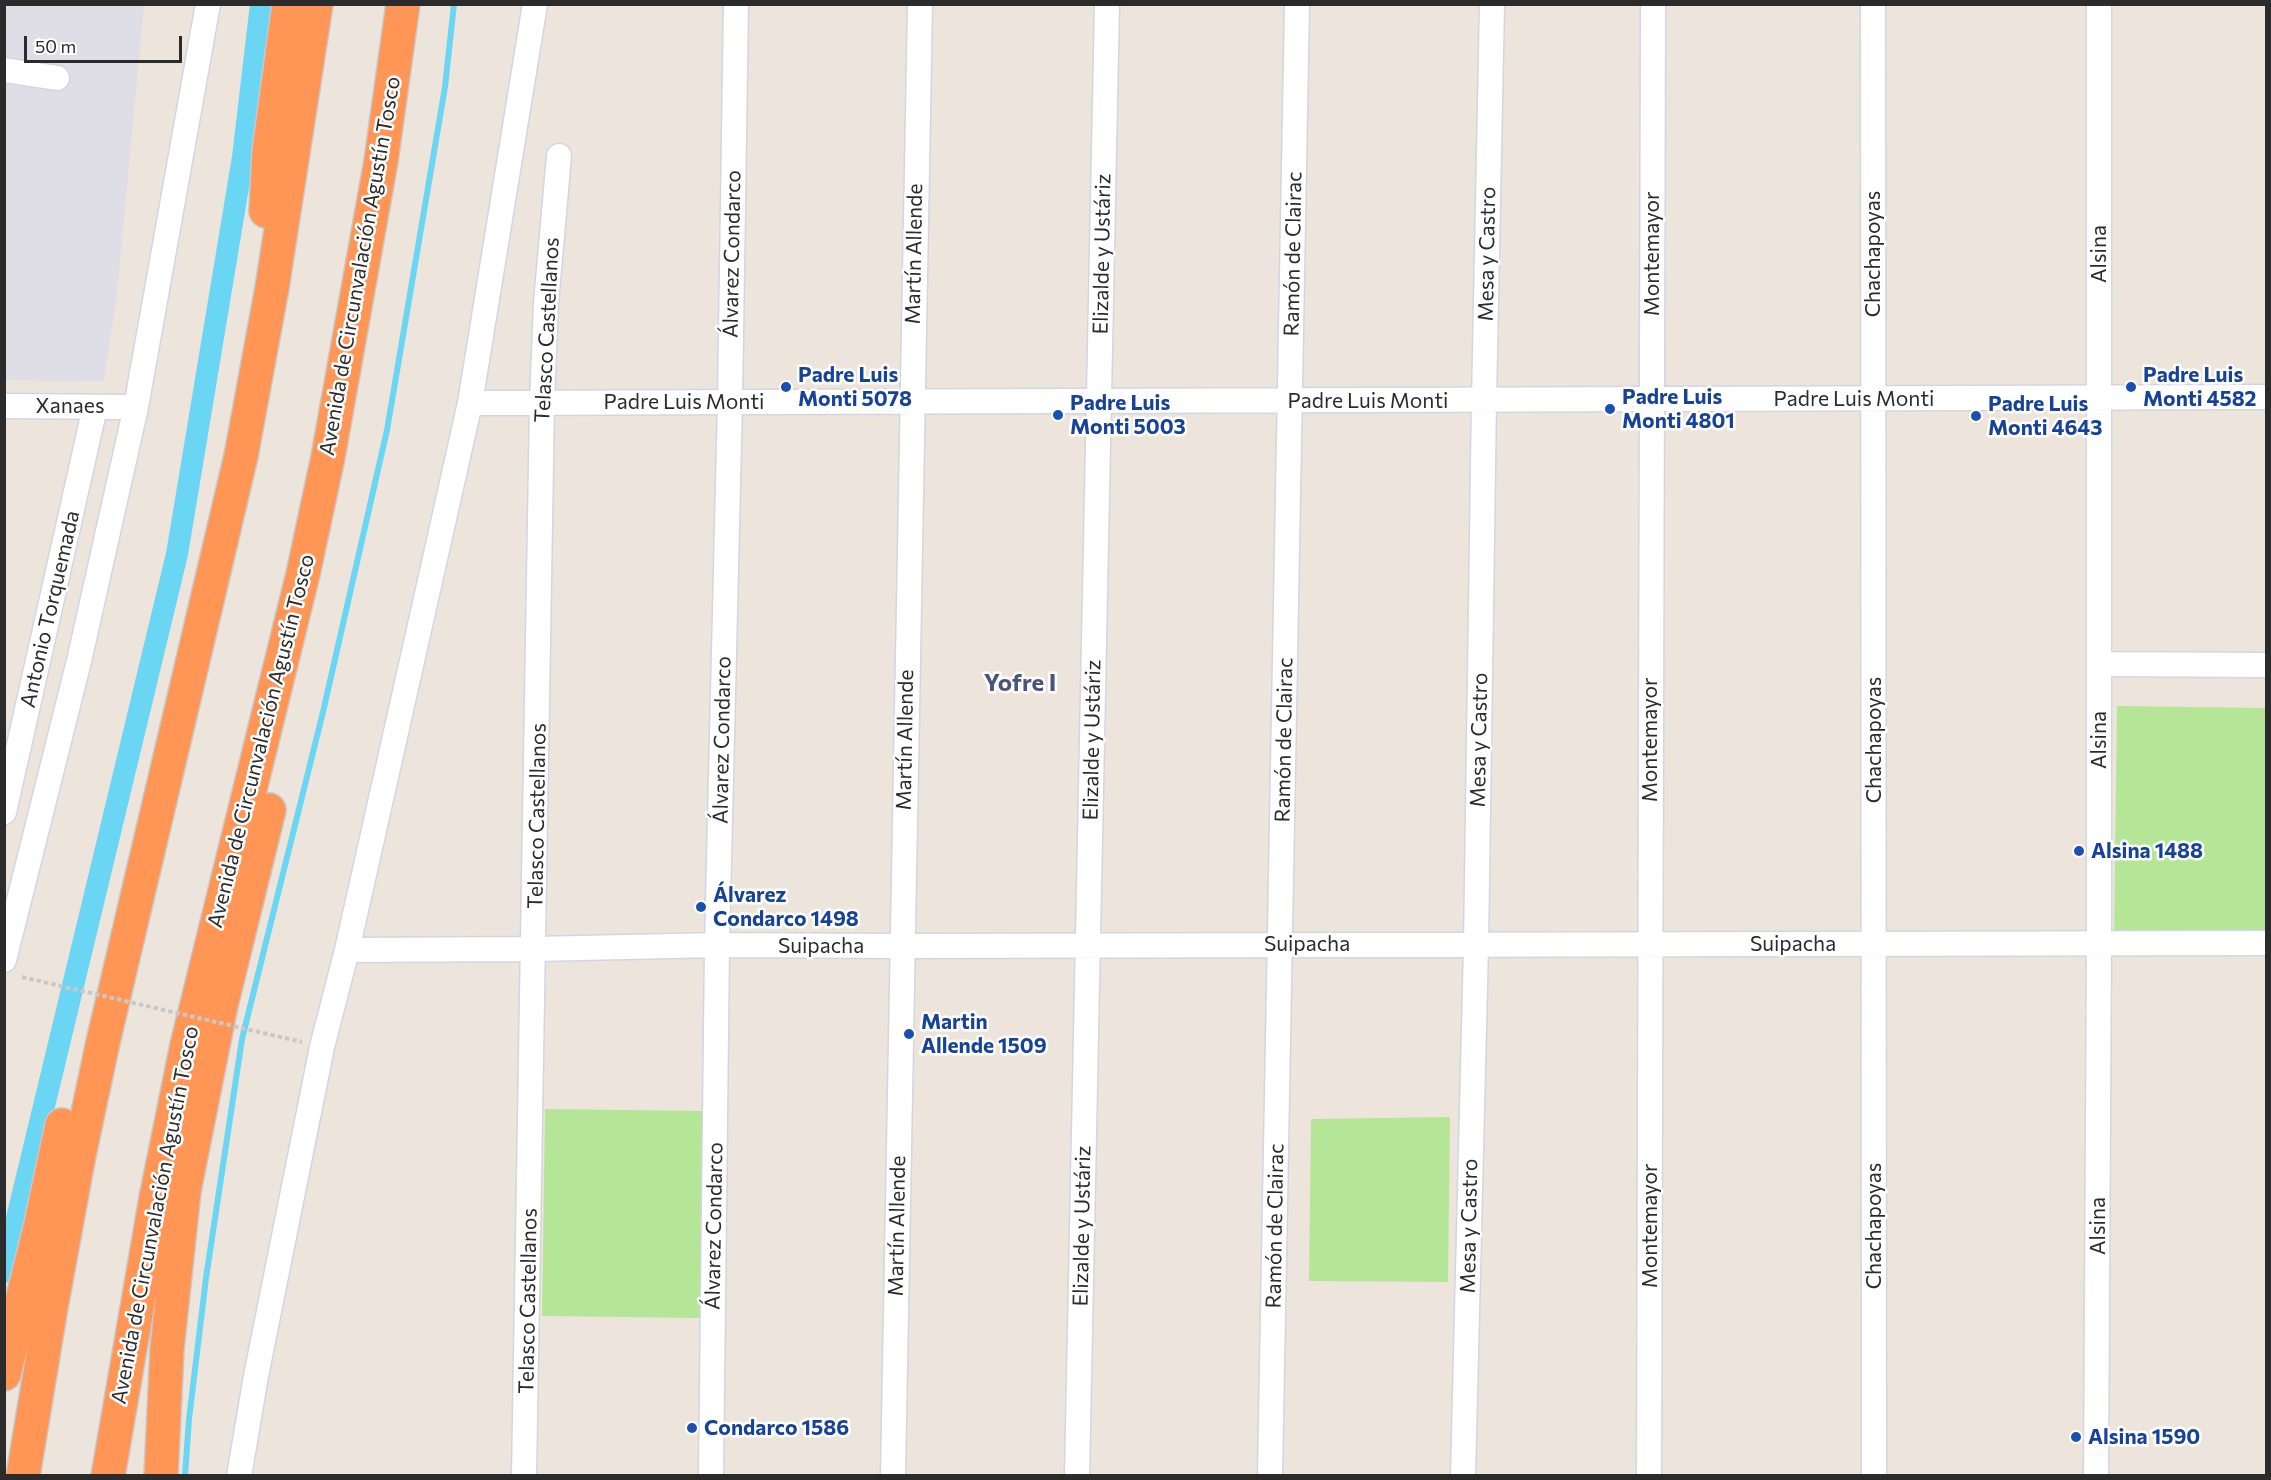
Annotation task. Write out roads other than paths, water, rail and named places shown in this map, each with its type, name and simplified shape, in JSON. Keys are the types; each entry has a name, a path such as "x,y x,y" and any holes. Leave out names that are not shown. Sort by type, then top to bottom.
{"highway":[{"path":"256,377 269,151 289,4"},
{"path":"23,1476 81,1144 127,936 241,456 276,267 316,4"},
{"name":"Avenida de Circunvalación Agustín Tosco","path":"108,1476 154,1209 187,1045 303,574 348,349 381,161 403,4"},
{"path":"348,349 410,117 426,4"},
{"path":"161,1476 167,1349 184,1191 221,1005 279,768 303,574"},
{"path":"4,1374 40,1228 105,930 138,795 206,597"}],"street":[{"path":"4,960 79,661 136,407 208,4"},
{"path":"239,1476 256,1376 318,1070 470,403 535,4"},
{"name":"Álvarez Condarco","path":"711,1476 717,945 730,402 736,4"},
{"name":"Martín Allende","path":"893,1476 920,4"},
{"name":"Elizalde y Ustáriz","path":"1077,1476 1107,4"},
{"name":"Ramón de Clairac","path":"1270,1476 1297,4"},
{"name":"Mesa y Castro","path":"1463,1476 1476,946 1492,4"},
{"name":"Montemayor","path":"1649,1476 1653,4"},
{"name":"Chachapoyas","path":"1873,4 1874,1476"},
{"name":"Alsina","path":"2096,1476 2099,944 2099,4"},
{"path":"4,70 57,78"},
{"name":"Telasco Castellanos","path":"524,1476 535,950 542,402 546,303 559,156"},
{"name":"Padre Luis Monti","path":"470,403 2266,397"},
{"name":"Xanaes","path":"4,406 136,407"},
{"name":"Antonio Torquemada","path":"4,812 8,783 95,406"},
{"path":"2099,664 2266,665"},
{"name":"Suipacha","path":"347,950 535,950 717,945 1476,946 2266,943"}],"waterway":[{"path":"4,1272 177,554 243,157 261,4"},
{"path":"185,1476 189,1419 206,1278 242,1039 323,712 387,430 445,87 454,4"}],"place":[{"name":"Padre Luis Monti 5078","path":"786,387"},
{"name":"Padre Luis Monti 4582","path":"2131,387"},
{"name":"Padre Luis Monti 4801","path":"1610,409"},
{"name":"Padre Luis Monti 5003","path":"1058,415"},
{"name":"Padre Luis Monti 4643","path":"1976,416"},
{"name":"Alsina 1488","path":"2079,851"},
{"name":"Álvarez Condarco 1498","path":"701,907"},
{"name":"Martin Allende 1509","path":"909,1034"},
{"name":"Condarco 1586","path":"692,1428"},
{"name":"Alsina 1590","path":"2076,1437"}],"district":[{"name":"Yofre I","path":"1020,683"}]}
